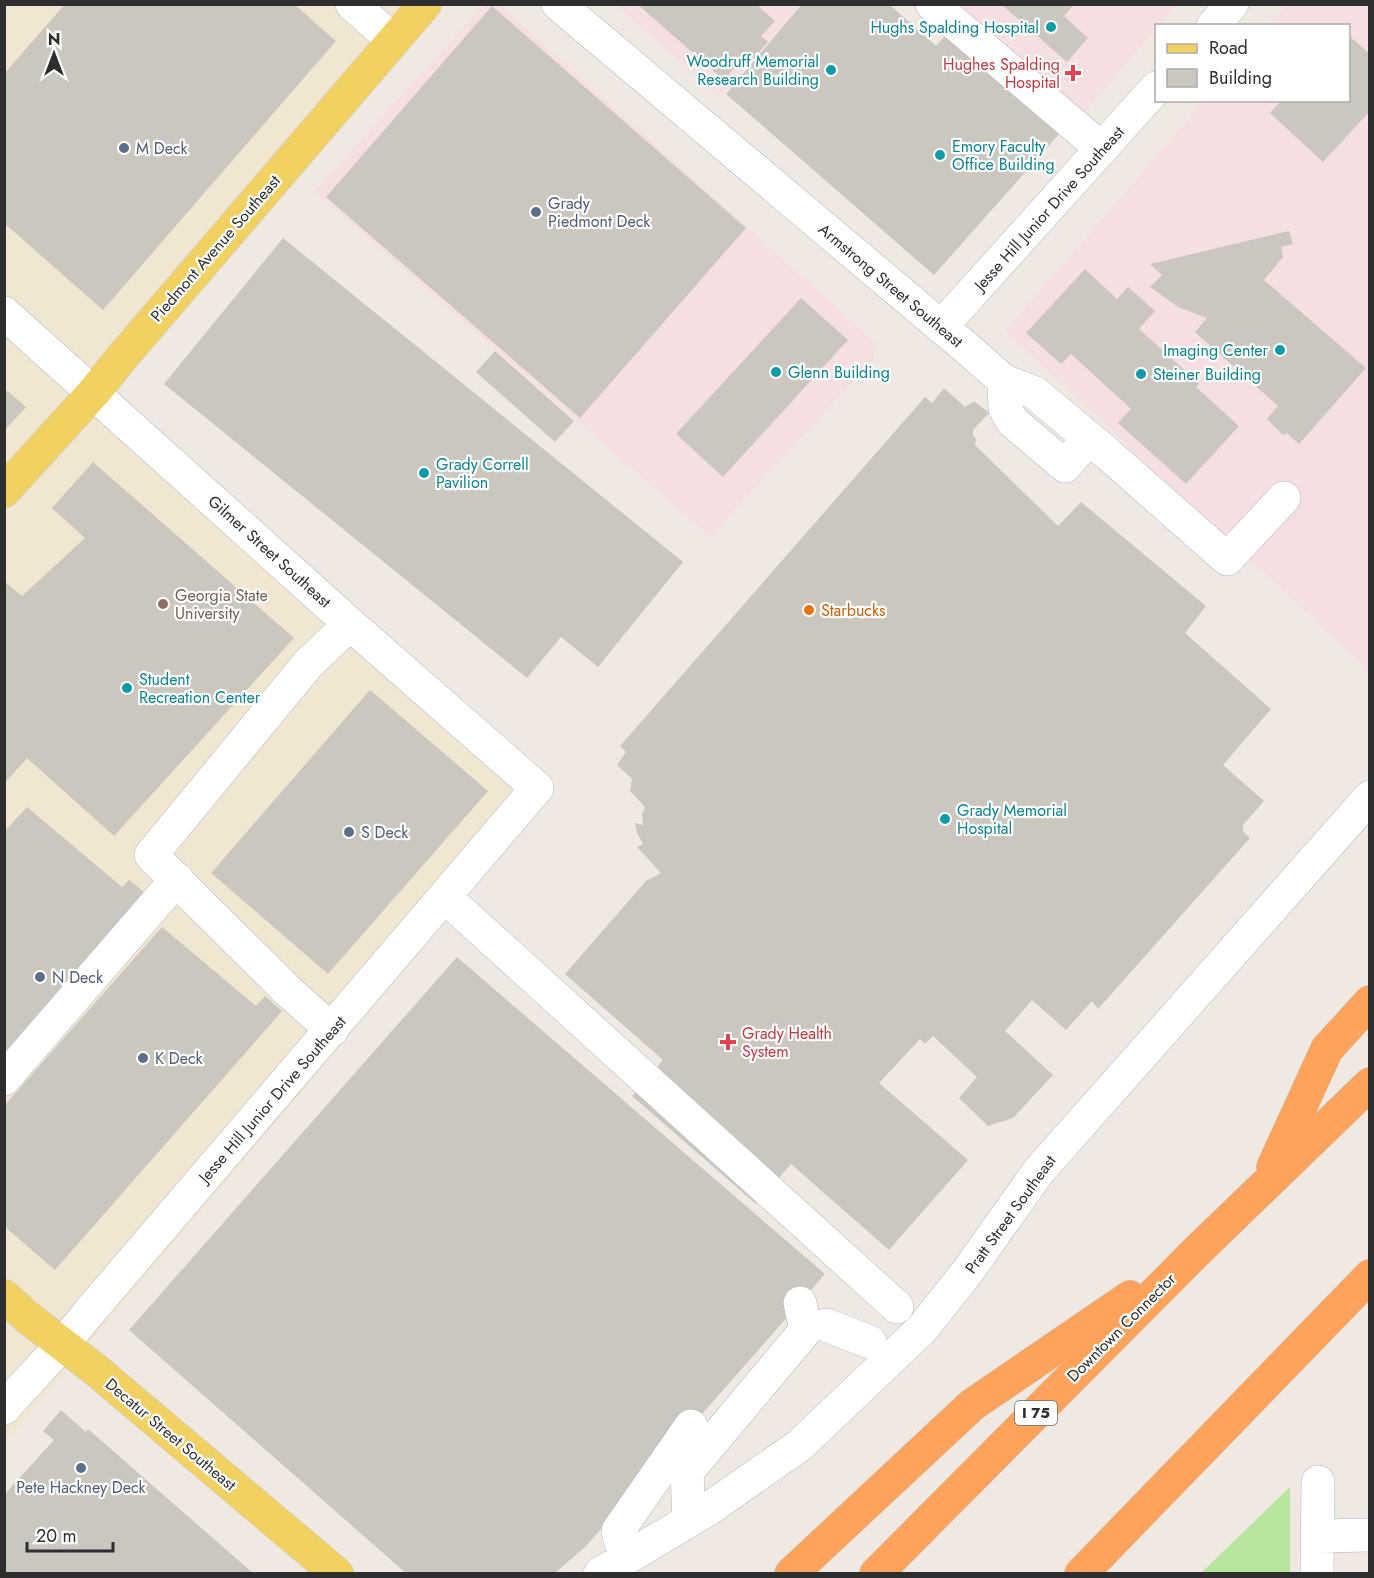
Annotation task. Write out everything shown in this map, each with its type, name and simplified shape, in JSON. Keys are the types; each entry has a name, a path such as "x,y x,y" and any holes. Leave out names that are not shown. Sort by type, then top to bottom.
{"highway":[{"path":"1264,1185 1327,1049 1370,1002"},
{"name":"Downtown Connector","path":"876,1574 1196,1252 1370,1084"},
{"path":"791,1574 972,1405 1196,1252"},
{"path":"1081,1574 1370,1276"},
{"path":"1096,1574 1149,1505"}],"main road":[{"name":"Piedmont Avenue Southeast","path":"4,491 94,392 124,354 425,4"},
{"name":"Decatur Street Southeast","path":"4,1296 337,1574"}],"street":[{"path":"352,4 393,40"},
{"name":"Armstrong Street Southeast","path":"558,4 1004,381 1035,393 1227,559 1284,498"},
{"path":"932,4 1102,149"},
{"path":"1215,24 1232,4"},
{"name":"Jesse Hill Junior Drive Southeast","path":"941,327 1155,89"},
{"name":"Gilmer Street Southeast","path":"4,313 350,624 537,788"},
{"path":"332,1030 288,991 151,855 308,664 350,624"},
{"name":"Jesse Hill Junior Drive Southeast","path":"4,1408 37,1370 64,1344 537,788"},
{"name":"Pratt Street Southeast","path":"619,1568 800,1445 922,1329 968,1271 1038,1172 1370,797"},
{"path":"4,1079 177,879"},
{"path":"445,897 897,1307"},
{"path":"679,1526 687,1472 806,1330 800,1303"},
{"path":"826,1325 870,1342"},
{"path":"619,1568 618,1531 691,1426"},
{"path":"1317,1574 1318,1482"},
{"path":"1318,1536 1370,1535"}],"shaded area":[{"name":"Georgia State University","path":"5,5 429,5 94,408 548,800 5,1443"},
{"name":"Grady Piedmont Deck","path":"484,5 500,5 876,343 873,360 710,537 314,191"},
{"path":"616,5 800,5 720,98"},
{"name":"Hughes Spalding Hospital","path":"940,5 1177,5 1160,24 1155,24 1155,30 1082,116"},
{"path":"1287,5 1369,5 1369,671 1005,331 1203,102 1350,102 1350,24 1269,24"}],"green space":[{"path":"1290,1487 1290,1573 1201,1573"}],"building":[{"name":"M Deck","path":"65,4 294,4 336,41 103,310 4,223 4,74"},
{"path":"637,4 756,4 775,21 761,36 768,42 753,59 747,53 724,80"},
{"path":"802,4 889,4 936,46 946,35 1060,133 934,275 726,94"},
{"name":"Hughs Spalding Hospital","path":"1001,4 1074,4 1064,16 1088,38 1067,62"},
{"name":"Grady Piedmont Deck","path":"492,6 746,228 580,418 326,197"},
{"path":"1350,37 1370,54 1370,111 1323,162 1270,113 1280,102 1350,102"},
{"name":"Imaging Center","path":"1289,231 1293,244 1281,247 1283,257 1264,280 1366,368 1299,444 1287,433 1283,435 1267,419 1278,406 1195,332 1207,318 1178,307 1150,287 1162,275 1150,264"},
{"name":"Grady Correll Pavilion","path":"283,238 683,562 598,667 561,637 527,678 164,384"},
{"name":"Steiner Building","path":"1085,269 1117,299 1128,287 1155,311 1139,329 1199,383 1196,387 1239,426 1186,484 1118,423 1131,409 1071,354 1061,364 1026,333"},
{"name":"Glenn Building","path":"801,298 848,340 723,477 676,434"},
{"path":"495,351 574,421 555,442 476,372"},
{"path":"4,388 26,407 4,431"},
{"name":"Grady Memorial Hospital","path":"944,388 965,407 973,402 977,403 989,413 973,430 975,445 1058,526 1081,502 1206,606 1185,633 1271,709 1223,765 1264,801 1243,825 1243,831 1250,838 1098,1009 1092,1001 1066,1030 1032,1000 1005,1031 1053,1075 1013,1118 988,1126 959,1098 977,1077 933,1036 925,1044 920,1039 879,1083 968,1160 889,1250 791,1164 756,1204 632,1096 663,1060 565,974 646,881 661,873 637,847 643,844 635,823 643,825 642,814 645,807 630,791 632,779 617,765 626,752 620,746 925,397 932,403"},
{"name":"Student Recreation Center","path":"93,462 294,638 114,836 27,758 4,784 4,581 22,596 85,538 52,508"},
{"name":"S Deck","path":"370,690 488,791 328,974 211,873"},
{"name":"N Deck","path":"27,807 122,887 129,880 148,895 4,1059 4,832"},
{"name":"K Deck","path":"162,927 256,1006 265,996 282,1011 55,1270 4,1226 4,1106"},
{"path":"457,957 825,1274 586,1546 554,1574 407,1574 129,1330"},
{"name":"Pete Hackney Deck","path":"61,1410 86,1432 88,1429 254,1574 4,1574 4,1495 54,1440 43,1431"}],"place":[{"name":"Hughs Spalding Hospital","path":"1051,27"},
{"name":"Woodruff Memorial Research Building","path":"831,70"},
{"name":"Hughes Spalding Hospital","path":"1073,73"},
{"name":"M Deck","path":"124,148"},
{"name":"Emory Faculty Office Building","path":"940,155"},
{"name":"Grady Piedmont Deck","path":"536,212"},
{"name":"Imaging Center","path":"1280,350"},
{"name":"Glenn Building","path":"776,372"},
{"name":"Steiner Building","path":"1141,374"},
{"name":"Grady Correll Pavilion","path":"424,473"},
{"name":"Georgia State University","path":"163,604"},
{"name":"Starbucks","path":"809,610"},
{"name":"Student Recreation Center","path":"127,688"},
{"name":"Grady Memorial Hospital","path":"945,819"},
{"name":"S Deck","path":"349,832"},
{"name":"N Deck","path":"40,977"},
{"name":"Grady Health System","path":"728,1042"},
{"name":"K Deck","path":"143,1058"},
{"name":"Pete Hackney Deck","path":"81,1468"}]}
